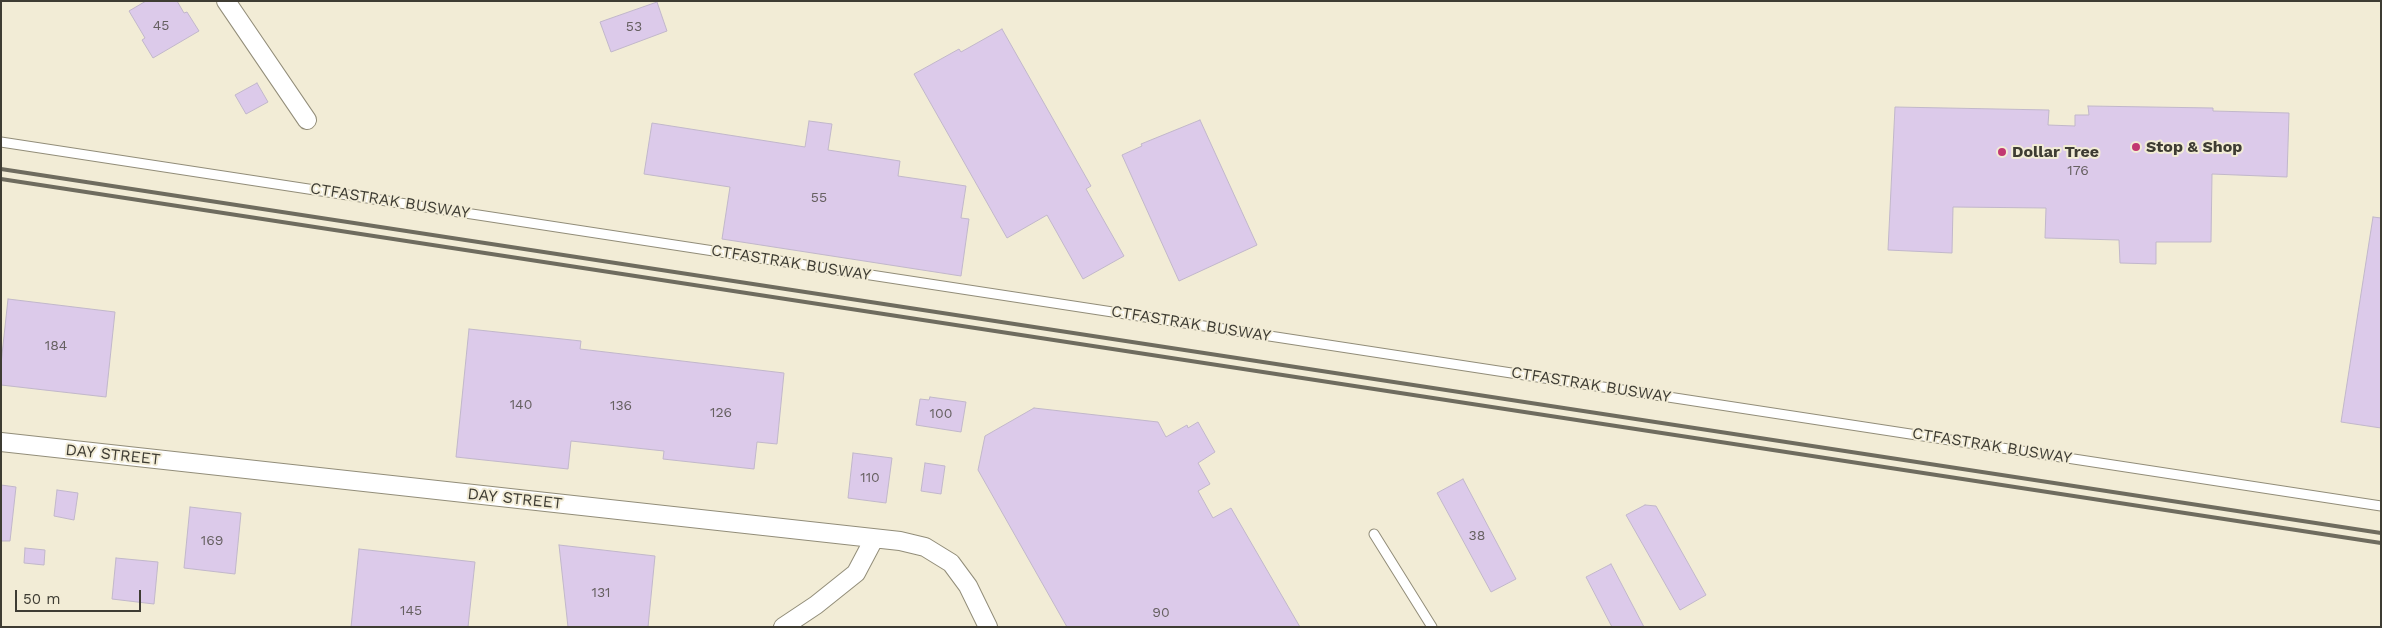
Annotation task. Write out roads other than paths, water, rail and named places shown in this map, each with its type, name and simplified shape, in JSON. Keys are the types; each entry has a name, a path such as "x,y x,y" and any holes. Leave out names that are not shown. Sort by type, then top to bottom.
{"street":[{"path":"226,1 307,120"},
{"name":"DAY STREET","path":"1,442 874,539 925,547 951,563 968,586 988,627"},
{"path":"783,627 816,605 856,573 874,539"}],"lane":[{"name":"CTFASTRAK BUSWAY","path":"1,142 2381,506"},
{"path":"1374,534 1432,627"}],"railway":[{"path":"1,169 2381,533"},
{"path":"1,179 2381,543"}],"place":[{"name":"Stop & Shop","path":"2136,147"},
{"name":"Dollar Tree","path":"2002,152"}]}
